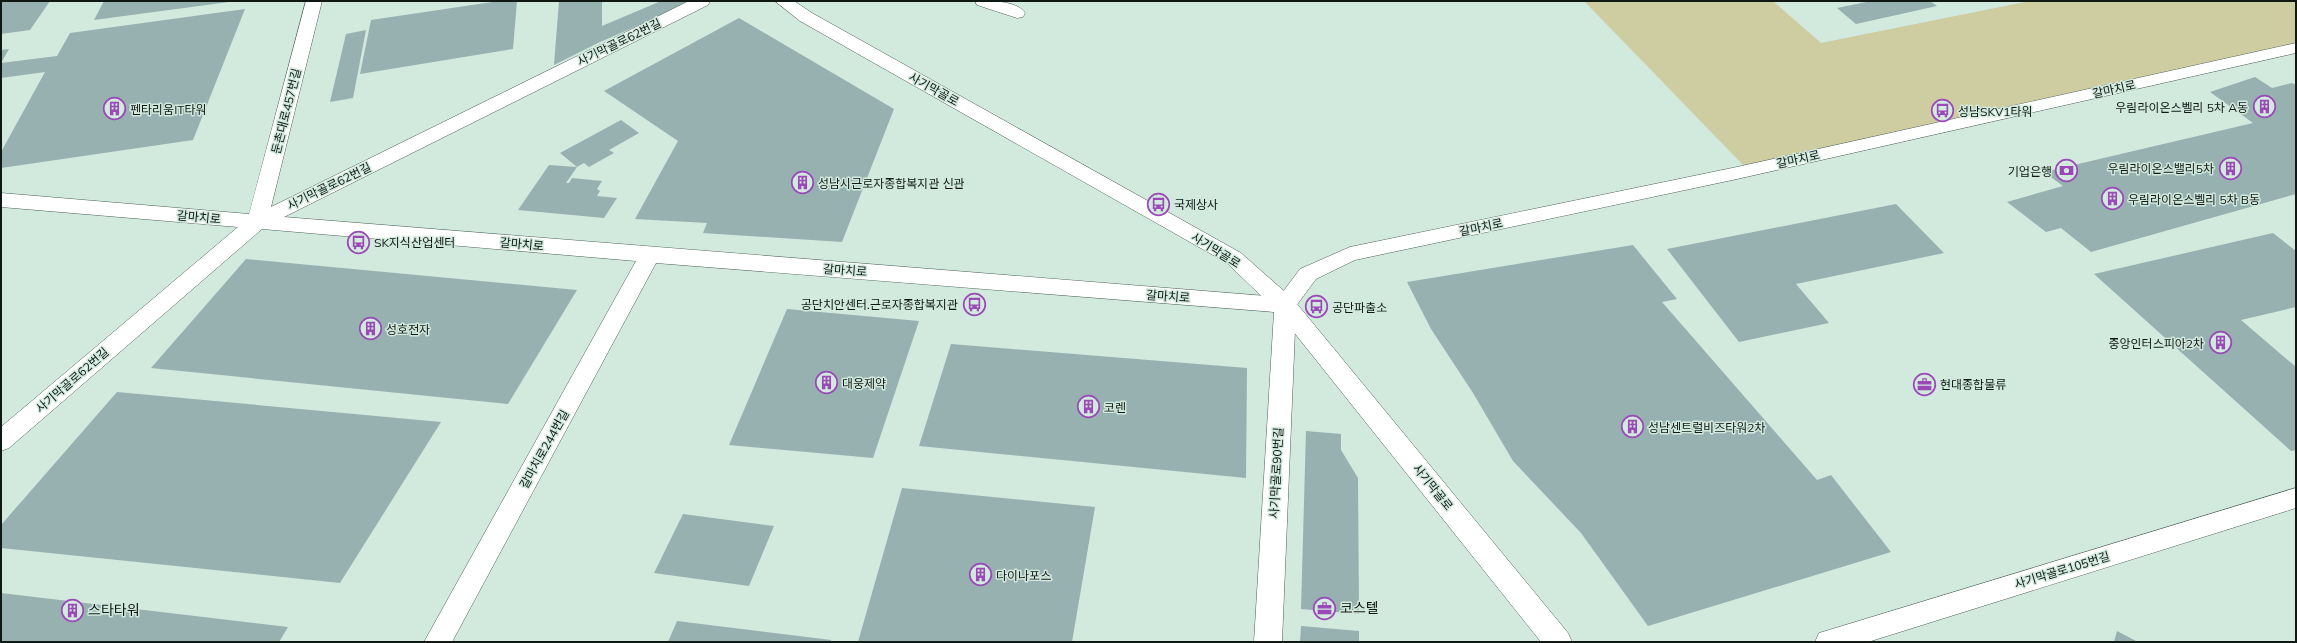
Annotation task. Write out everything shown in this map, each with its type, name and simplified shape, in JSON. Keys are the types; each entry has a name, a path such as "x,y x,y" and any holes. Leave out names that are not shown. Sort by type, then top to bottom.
{"street":[{"name":"둔촌대로457번길","path":"258,222 314,1"},
{"name":"사기막골로62번길","path":"1,441 258,222 702,1"},
{"name":"사기막골로","path":"784,1 806,17 1234,258 1285,305 1558,642"},
{"path":"983,1 1017,13"},
{"name":"갈마치로","path":"1,200 650,255 1285,305 1308,274 1350,254 1737,173 2296,48"},
{"name":"갈마치로244번길","path":"438,642 650,255"},
{"name":"사기막골로90번길","path":"1268,642 1285,305"},
{"name":"사기막골로105번길","path":"1829,642 2293,502"}],"shaded area":[{"path":"1584,1 1773,1 1821,43 2030,1 2296,1 2296,48 1747,169"}],"building":[{"path":"1,1 50,1 30,30 1,34"},
{"path":"104,1 229,1 229,2 94,20"},
{"path":"499,1 517,1 513,49 360,74 371,20"},
{"path":"559,1 602,1 602,26 661,1 686,1 689,3 598,43 554,65"},
{"path":"1871,1 1930,1 1937,6 1856,24 1837,8"},
{"name":"펜타리움IT타워","path":"245,9 193,140 1,168 1,152 45,72 1,78 1,63 57,56 70,33"},
{"path":"739,18 894,109 842,242 703,233 707,223 635,219 678,141 604,91"},
{"path":"366,30 353,98 330,102 346,34"},
{"path":"9,49 1,63 1,50"},
{"path":"2255,77 2272,88 2292,83 2296,85 2296,194 2091,252 2061,228 2046,232 2007,202 2063,186 2044,172 2253,123 2210,92"},
{"path":"621,120 639,133 609,150 614,153 589,167 584,163 577,167 560,153"},
{"path":"549,165 577,167 566,183 569,183 572,178 602,181 597,189 600,191 597,196 617,198 604,218 518,210"},
{"path":"1896,204 1944,253 1796,284 1829,323 1739,342 1667,249"},
{"name":"중앙인터스피아2차","path":"2273,233 2296,251 2296,307 2241,320 2296,367 2296,450 2291,451 2094,274"},
{"name":"성남센트럴비즈타워2차","path":"1633,245 1677,299 1662,302 1817,480 1831,475 1891,552 1648,626 1581,533 1513,461 1473,393 1431,329 1407,282"},
{"name":"성호전자","path":"246,259 577,290 508,404 151,368"},
{"name":"대웅제약","path":"787,309 919,321 873,458 729,445"},
{"name":"코렌","path":"951,344 1247,368 1246,478 919,446"},
{"path":"117,392 441,422 340,583 1,548 1,525"},
{"path":"1306,431 1341,434 1341,450 1358,478 1359,614 1301,609"},
{"name":"다이나포스","path":"902,488 1095,507 1072,642 858,642"},
{"path":"683,514 774,526 749,586 654,573"},
{"name":"스타타워","path":"1,593 288,627 279,642 1,642"},
{"path":"677,621 831,640 830,642 668,642"},
{"path":"1301,626 1359,631 1359,642 1300,642"},
{"path":"2117,631 2138,642 2114,642"}],"place":[{"name":"우림라이온스벨리 5차 A동","path":"2264,107"},
{"name":"펜타리움IT타워","path":"115,109"},
{"name":"성남SKV1타워","path":"1943,111"},
{"name":"우림라이온스밸리5차","path":"2230,168"},
{"name":"기업은행","path":"2067,171"},
{"name":"성남시근로자종합복지관 신관","path":"803,183"},
{"name":"우림라이온스벨리 5차 B동","path":"2112,199"},
{"name":"국제상사","path":"1158,204"},
{"name":"SK지식산업센터","path":"359,242"},
{"name":"공단치안센터.근로자종합복지관","path":"974,304"},
{"name":"공단파출소","path":"1316,307"},
{"name":"성호전자","path":"370,329"},
{"name":"중앙인터스피아2차","path":"2220,343"},
{"name":"대웅제약","path":"827,383"},
{"name":"현대종합물류","path":"1925,384"},
{"name":"코렌","path":"1089,407"},
{"name":"성남센트럴비즈타워2차","path":"1632,427"},
{"name":"다이나포스","path":"980,575"},
{"name":"코스텔","path":"1324,608"},
{"name":"스타타워","path":"73,610"}]}
